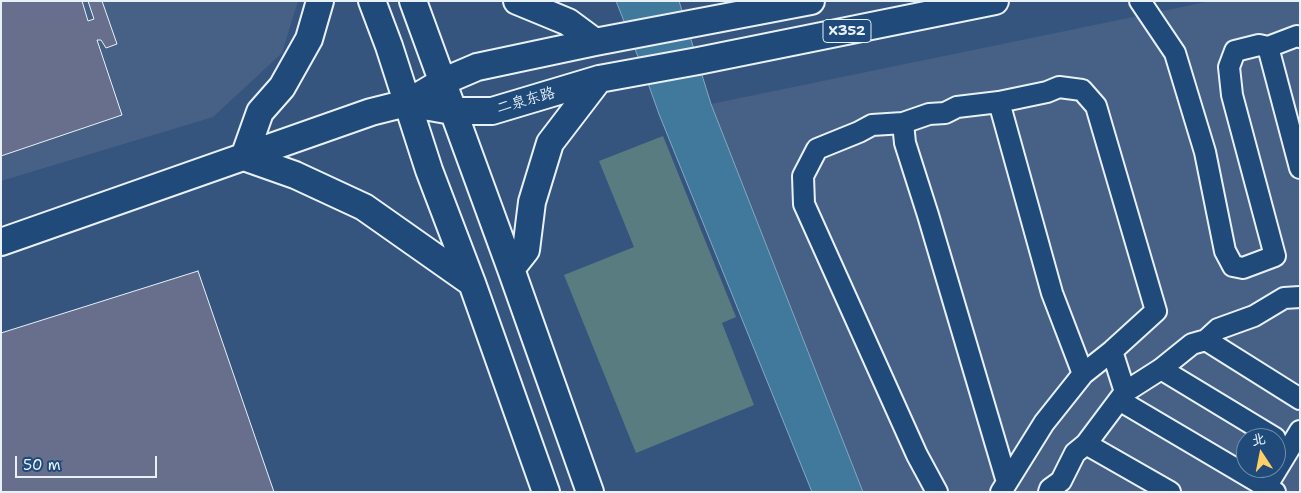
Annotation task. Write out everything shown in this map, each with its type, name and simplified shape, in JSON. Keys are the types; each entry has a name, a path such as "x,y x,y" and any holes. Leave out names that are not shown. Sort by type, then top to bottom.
{"main road":[{"path":"244,157 260,112 282,86 308,39 320,1"},
{"path":"372,1 389,46 429,170 472,283 546,492"},
{"path":"413,1 590,492"},
{"path":"517,1 568,22 595,42"},
{"name":"X352","path":"407,103 442,82 477,67 595,42 810,1"},
{"name":"二泉东路","path":"407,103 452,111 492,111 599,79 644,72 996,1"},
{"path":"511,269 526,250 532,202 550,143 599,79"},
{"path":"1,242 371,112 407,103"},
{"path":"244,157 295,175 364,208 472,283"}],"lane":[{"path":"1140,1 1175,53 1205,152 1225,251 1232,266 1243,268 1275,256 1232,95 1229,67 1235,51 1259,45 1268,46 1297,36 1300,37"},
{"path":"1268,46 1300,168"},
{"path":"937,492 917,455 804,204 803,176 817,149 872,125 903,123 929,114 945,114 957,107 999,102 1047,92 1059,87 1082,90 1096,106 1156,311 1112,351 1083,374 1044,423 1004,487"},
{"path":"999,102 1052,293 1083,374"},
{"path":"903,123 905,143 928,215 1004,487"},
{"path":"1049,492 1050,489 1061,481 1075,453 1086,444 1122,396 1161,369 1192,344 1206,340 1218,329 1254,316 1284,298 1300,297"},
{"path":"1206,340 1300,399"},
{"path":"1112,351 1122,396 1268,490 1288,441 1161,369"},
{"path":"1086,444 1170,492"}],"shaded area":[{"path":"1,1 298,1 282,53 213,117 1,181"},
{"path":"616,1 679,1 711,104 863,492 812,492 659,114"},
{"path":"1211,1 1300,1 1300,492 863,492 711,104"}],"green space":[{"path":"663,136 736,317 722,323 754,405 636,453 564,275 634,247 599,161"}],"building":[{"path":"1,1 82,1 88,21 94,19 88,1 102,1 117,44 106,48 101,40 97,40 122,115 1,156"},
{"path":"198,271 274,492 1,492 1,333"}]}
